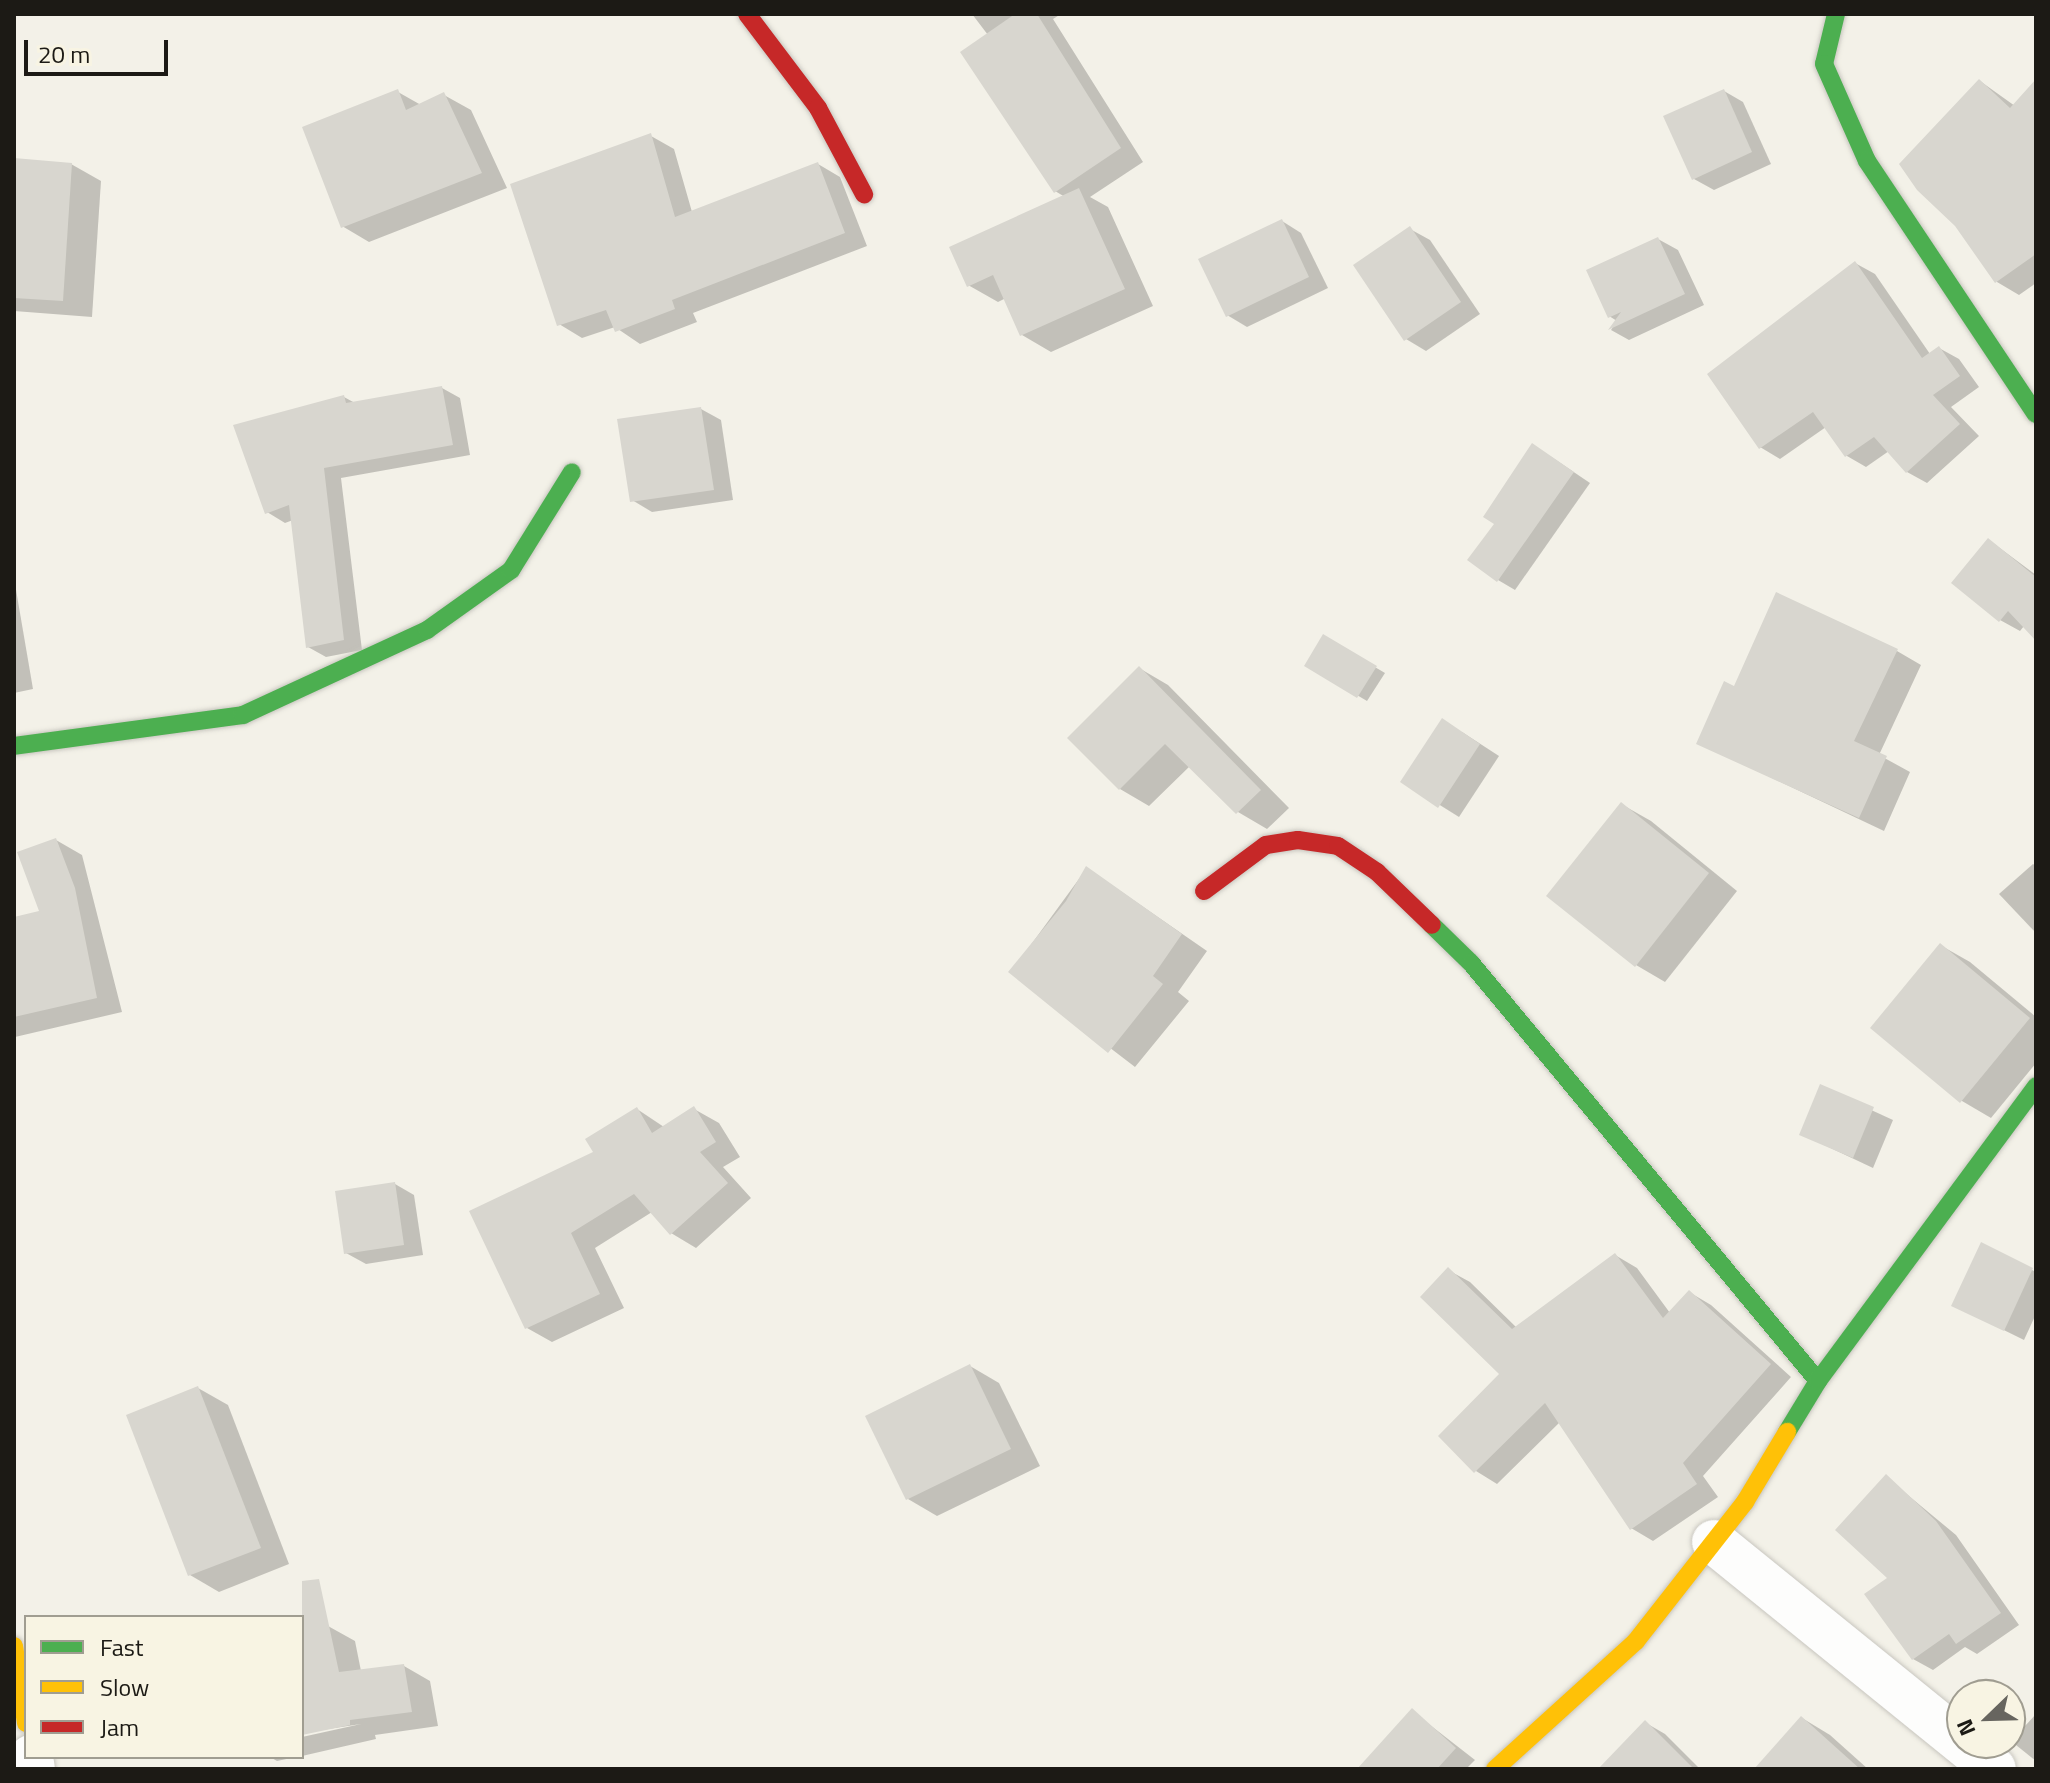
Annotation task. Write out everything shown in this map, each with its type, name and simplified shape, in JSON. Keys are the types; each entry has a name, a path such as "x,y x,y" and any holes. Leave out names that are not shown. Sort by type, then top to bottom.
{"street":[{"path":"747,14 811,97 864,194"},
{"path":"1836,14 1824,64 1867,161 2036,414"},
{"path":"14,746 147,732 243,715 427,630 511,570 572,472"},
{"path":"1204,891 1266,845 1298,840 1338,846 1377,872 1471,963 1818,1381"},
{"path":"1495,1769 1636,1641 1745,1502 1818,1381 2036,1086"},
{"path":"1714,1542 1994,1769"},
{"path":"14,1646 24,1710"}],"building":[{"path":"1015,14 1037,14 1121,148 1054,193 960,52"},
{"path":"1979,79 2010,108 2036,79 2036,254 1995,283 1955,226 1917,190 1899,164"},
{"path":"398,89 406,110 444,92 482,173 341,228 302,127"},
{"path":"1724,89 1752,152 1692,180 1663,116"},
{"path":"651,133 675,217 818,162 845,233 672,300 675,309 615,332 606,310 557,326 510,184"},
{"path":"14,158 72,163 63,301 14,298"},
{"path":"1079,188 1125,289 1020,336 993,275 967,287 949,247"},
{"path":"1282,219 1309,277 1226,317 1198,259"},
{"path":"1410,226 1461,302 1404,341 1353,265"},
{"path":"1658,237 1685,294 1608,330 1621,312 1608,318 1586,270"},
{"path":"1855,261 1922,358 1939,346 1960,376 1933,395 1960,424 1906,473 1874,437 1845,457 1813,412 1759,449 1707,374"},
{"path":"442,386 453,445 324,468 344,640 306,648 289,505 265,514 233,425 344,395 346,403"},
{"path":"701,407 714,490 630,502 617,419"},
{"path":"1532,443 1574,472 1497,582 1467,560 1494,524 1483,517"},
{"path":"1988,538 2036,577 2036,641 2008,611 1999,622 1951,583"},
{"path":"1776,592 1898,649 1854,741 1887,756 1859,818 1696,744 1724,681 1734,686"},
{"path":"1323,634 1377,666 1357,698 1304,666"},
{"path":"1139,666 1261,790 1236,814 1165,744 1119,790 1067,738"},
{"path":"1442,718 1480,744 1438,808 1400,782"},
{"path":"1621,802 1709,873 1635,967 1546,896"},
{"path":"56,838 75,888 97,998 14,1017 14,917 39,911 17,852"},
{"path":"1086,866 1182,934 1153,976 1163,984 1108,1053 1008,972 1066,901"},
{"path":"1940,943 2030,1018 1960,1103 1870,1028"},
{"path":"1820,1084 1874,1107 1853,1158 1799,1135"},
{"path":"694,1106 716,1142 700,1152 728,1183 670,1235 634,1194 571,1233 600,1294 525,1329 469,1211 593,1152 585,1139 637,1107 652,1133"},
{"path":"395,1182 404,1245 344,1254 335,1191"},
{"path":"1981,1242 2033,1268 2004,1331 1951,1306"},
{"path":"1615,1253 1663,1318 1689,1290 1771,1364 1683,1463 1697,1484 1630,1530 1545,1403 1474,1473 1438,1436 1499,1374 1420,1297 1448,1267 1512,1329"},
{"path":"970,1364 1011,1449 906,1500 865,1416"},
{"path":"198,1386 261,1548 188,1576 126,1415"},
{"path":"1886,1474 1936,1521 2001,1613 1956,1644 1949,1634 1912,1660 1864,1594 1887,1578 1835,1530"},
{"path":"319,1579 339,1672 404,1664 412,1712 350,1720 350,1725 304,1735 302,1581"},
{"path":"1412,1708 1456,1748 1437,1769 1357,1769"},
{"path":"1801,1716 1860,1769 1754,1769"},
{"path":"1645,1720 1694,1769 1598,1769"}],"traffic: fast":[{"path":"1836,14 1824,64 1867,161 2036,414"},
{"path":"14,746 243,715 427,630 511,570 572,472"},
{"path":"1432,925 1471,963 1818,1381"},
{"path":"1787,1432 1818,1381 2036,1086"}],"traffic: slow":[{"path":"1495,1769 1636,1641 1745,1502 1787,1432"},
{"path":"14,1646 24,1710"}],"traffic: jam":[{"path":"747,14 818,108 864,194"},
{"path":"1204,891 1266,845 1298,840 1338,846 1377,872 1432,925"}]}
